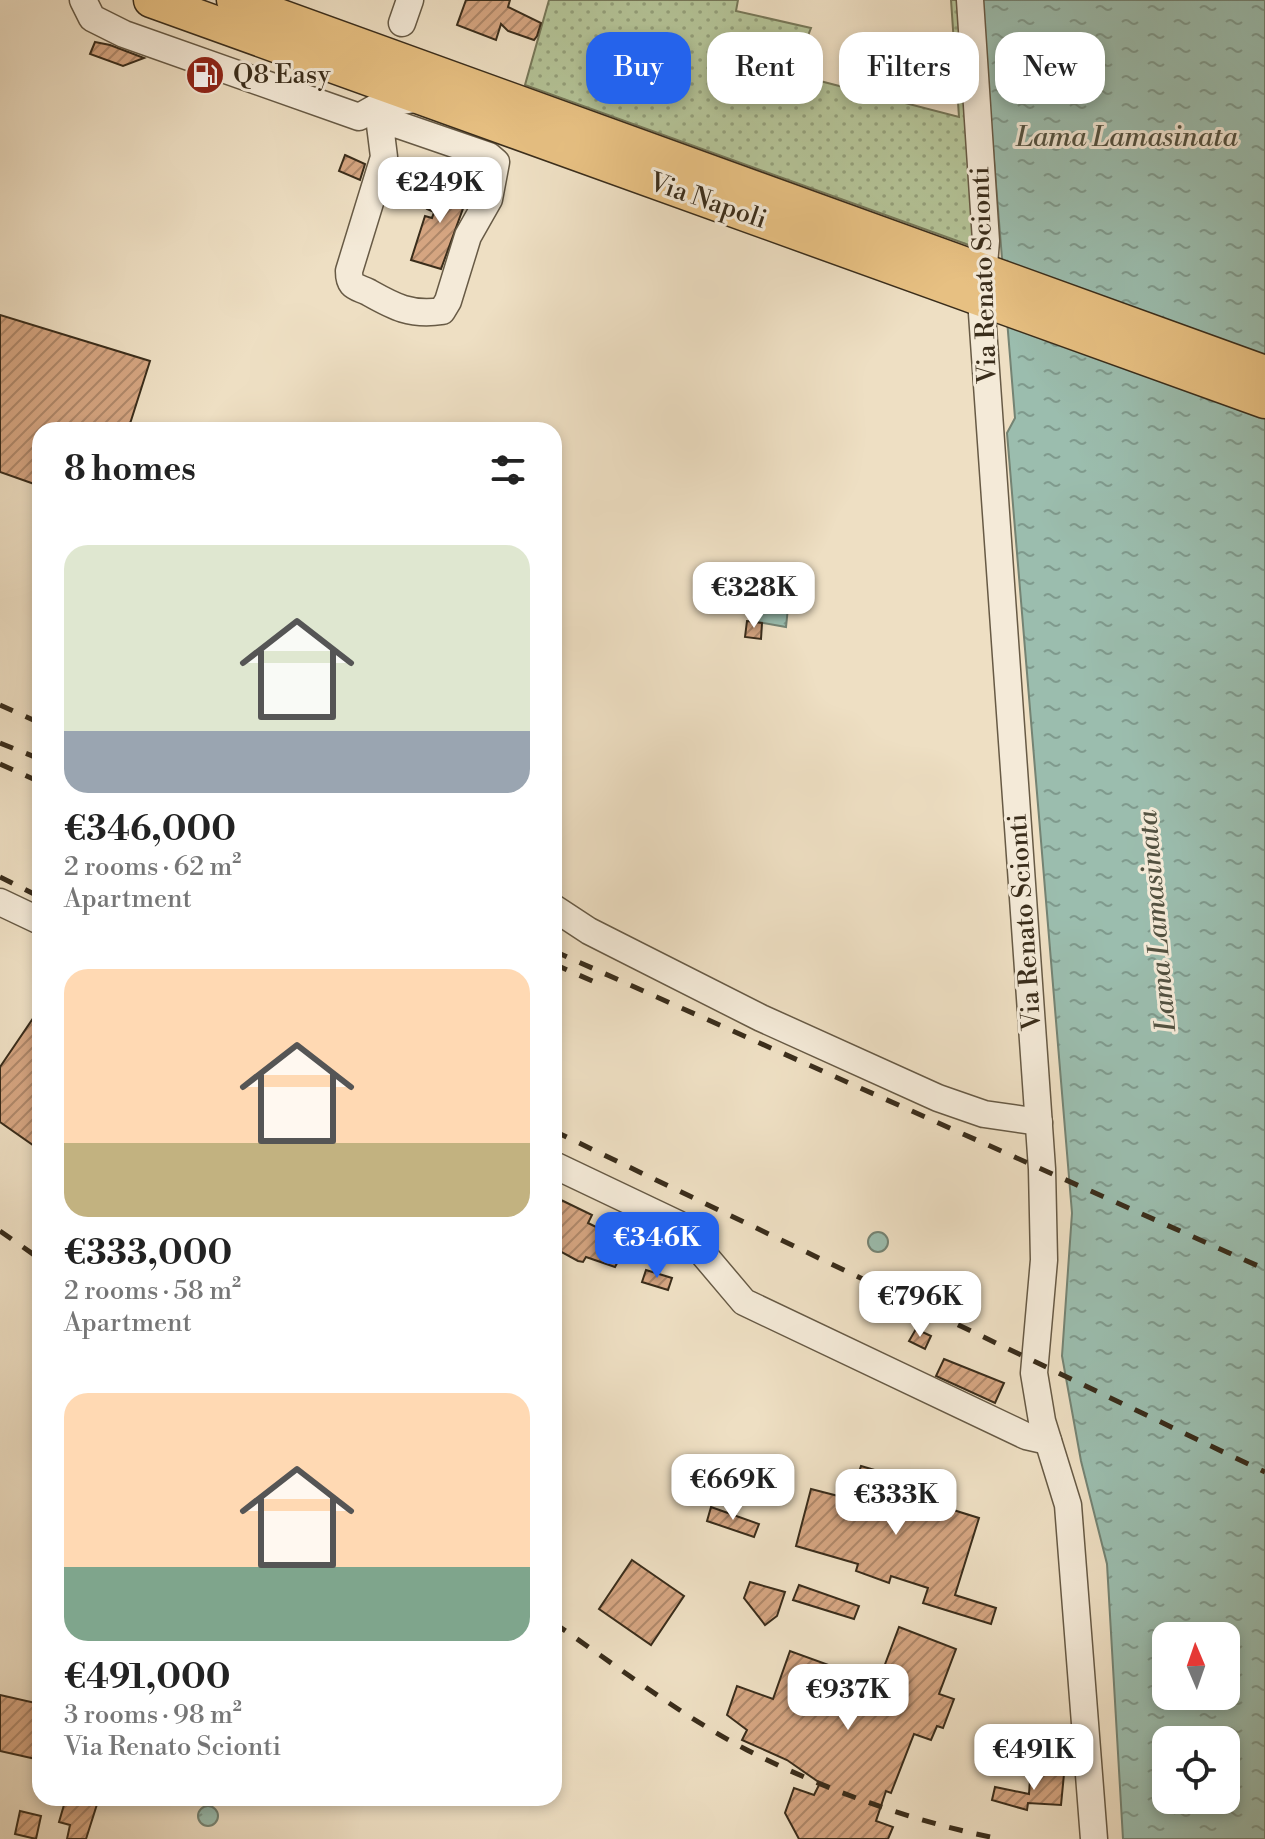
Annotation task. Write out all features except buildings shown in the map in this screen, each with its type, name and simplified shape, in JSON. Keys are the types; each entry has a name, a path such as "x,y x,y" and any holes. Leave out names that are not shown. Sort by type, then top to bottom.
{"main road":[{"name":"Via Napoli","path":"151,0 424,97 989,288 1265,373"},
{"name":"Via Napoli","path":"234,0 989,288 1265,401"}],"street":[{"path":"83,0 92,18 124,34 359,117 382,104 424,97"},
{"name":"Via Renato Scionti","path":"970,0 1039,1122 1044,1260 1034,1373 1048,1441 1068,1505 1094,1839"},
{"path":"393,123 489,156 497,170 489,199 468,236 442,311 387,306 369,293 354,288 349,271 384,157 380,125 393,123"},
{"path":"0,902 32,917"},
{"path":"562,913 589,931 748,1011 938,1098 984,1114 1039,1122"},
{"path":"562,1169 678,1224 744,1302 1026,1436 1048,1441"}],"shaded area":[{"path":"549,0 738,0 736,11 811,28 809,32 707,32 707,104 823,104 823,82 839,86 839,104 909,104 959,117 958,104 970,104 977,248 525,85"},
{"path":"951,0 965,0 967,32 953,32"}],"water":[{"name":"Lama Lamasinata","path":"981,0 1265,0 1265,1839 1123,1839 1107,1564 1081,1461 1062,1356 1072,1213 1007,433 1015,418"},
{"path":"760,595 789,598 786,627 758,622"},
{"path":"878,1232 885,1235 888,1242 885,1249 878,1252 871,1249 868,1242 871,1235"},
{"path":"208,1806 215,1809 218,1816 215,1823 208,1826 201,1823 198,1816 201,1809"}],"railway":[{"path":"0,705 32,719"},
{"path":"0,743 32,756"},
{"path":"0,764 32,778"},
{"path":"0,877 32,893"},
{"path":"562,955 1265,1269"},
{"path":"562,968 599,984"},
{"path":"562,1135 1265,1472"},
{"path":"0,1231 32,1253"},
{"path":"562,1629 697,1721 777,1765 903,1814 1000,1839"}],"place":[{"name":"Q8 Easy","path":"205,75"}]}
